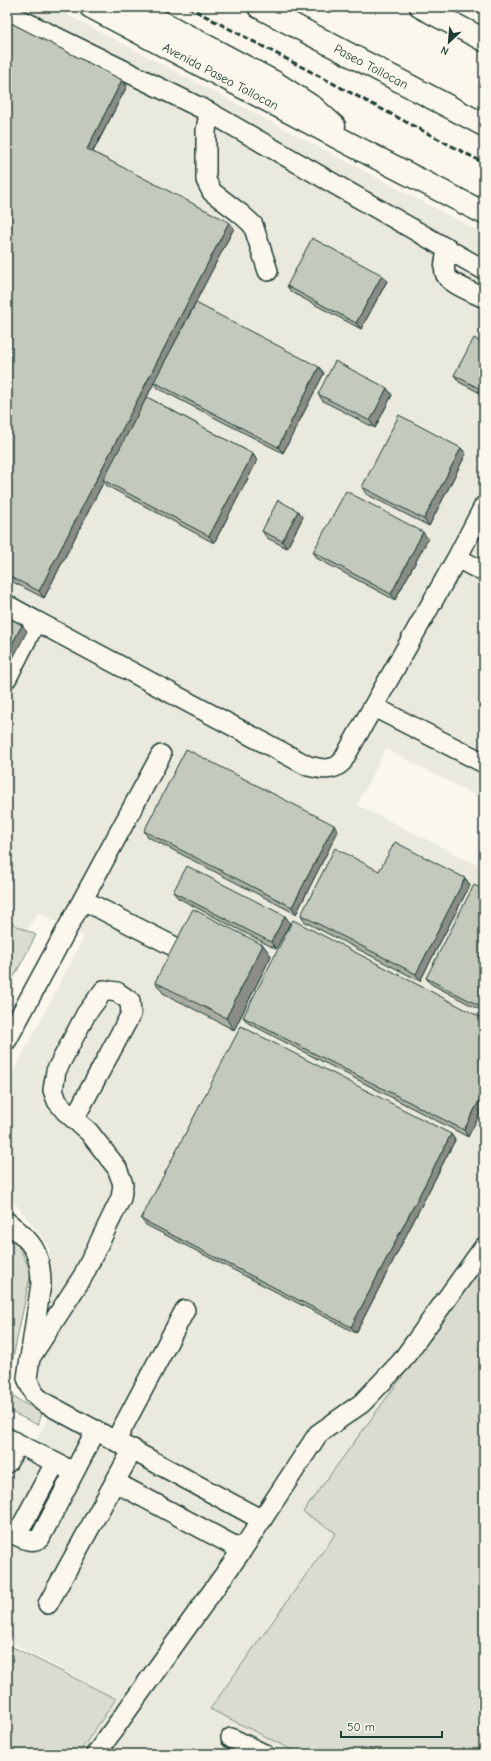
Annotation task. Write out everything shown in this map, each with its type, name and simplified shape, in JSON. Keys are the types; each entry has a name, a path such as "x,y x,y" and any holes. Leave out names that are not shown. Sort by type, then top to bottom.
{"main road":[{"name":"Avenida Paseo Tollocan","path":"91,7 484,213"},
{"name":"Avenida Paseo Tollocan","path":"133,7 293,94 330,122 350,144"},
{"name":"Paseo Tollocan","path":"259,7 484,125"},
{"path":"422,7 484,40"}],"street":[{"path":"7,13 210,112 484,270"},
{"path":"210,112 206,131 206,180 212,192 241,214 252,225 268,271"},
{"path":"448,248 445,262 445,274 448,280 484,298"},
{"path":"7,605 308,766 318,769 329,769 337,767 342,762 457,558 484,506"},
{"path":"457,558 484,572"},
{"path":"7,678 36,621"},
{"path":"374,707 484,763"},
{"path":"7,1040 161,755"},
{"path":"83,900 181,950"},
{"path":"30,1358 83,1276 120,1198 123,1184 117,1168 89,1132 74,1119 57,1100 53,1090 56,1071 86,1014 104,990 117,992 130,1001 131,1014 74,1119"},
{"path":"7,1222 26,1237 34,1250 41,1270 41,1284 28,1378 34,1394 43,1402 262,1520"},
{"path":"96,1754 242,1550 318,1434 362,1403 401,1362 484,1247"},
{"path":"116,1440 185,1310"},
{"path":"55,1463 12,1533 30,1542 40,1538 96,1430"},
{"path":"7,1463 12,1441 74,1473"},
{"path":"48,1604 133,1450"},
{"path":"115,1482 242,1550"},
{"path":"231,1738 264,1754"}],"shaded area":[{"path":"7,7 53,7 484,234 484,800 386,749 357,805 484,868 484,1754 78,1754 116,1699 7,1640 7,1423 36,1441 55,1405 33,1379 50,1248 7,1193 7,1084 84,937 38,912 22,939 7,931"},
{"path":"7,921 36,935 7,990"},
{"path":"7,1234 14,1237 31,1272 8,1382 15,1398 42,1413 38,1425 7,1410"},
{"path":"484,1265 484,1754 300,1754 210,1709 336,1533 303,1512"},
{"path":"7,1644 116,1699 78,1754 7,1754"}],"building":[{"path":"7,21 122,80 87,149 229,222 39,591 7,575"},
{"path":"312,238 382,275 356,323 287,286"},
{"path":"196,303 319,367 278,447 154,382"},
{"path":"474,338 484,344 484,391 454,375"},
{"path":"335,361 387,388 370,421 318,394"},
{"path":"147,397 253,454 209,536 103,480"},
{"path":"399,415 461,448 424,519 362,487"},
{"path":"346,491 423,532 391,594 313,552"},
{"path":"278,500 298,511 282,541 262,531"},
{"path":"7,617 22,625 7,654"},
{"path":"186,749 334,825 292,907 144,831"},
{"path":"395,842 465,878 416,974 301,915 335,848 379,871"},
{"path":"187,866 285,916 271,942 173,892"},
{"path":"474,885 484,890 484,1008 426,978"},
{"path":"193,909 263,945 226,1018 155,982"},
{"path":"293,920 484,1019 484,1091 464,1130 243,1017"},
{"path":"241,1026 451,1134 351,1327 141,1219"}],"railway":[{"path":"188,7 484,163"}]}
